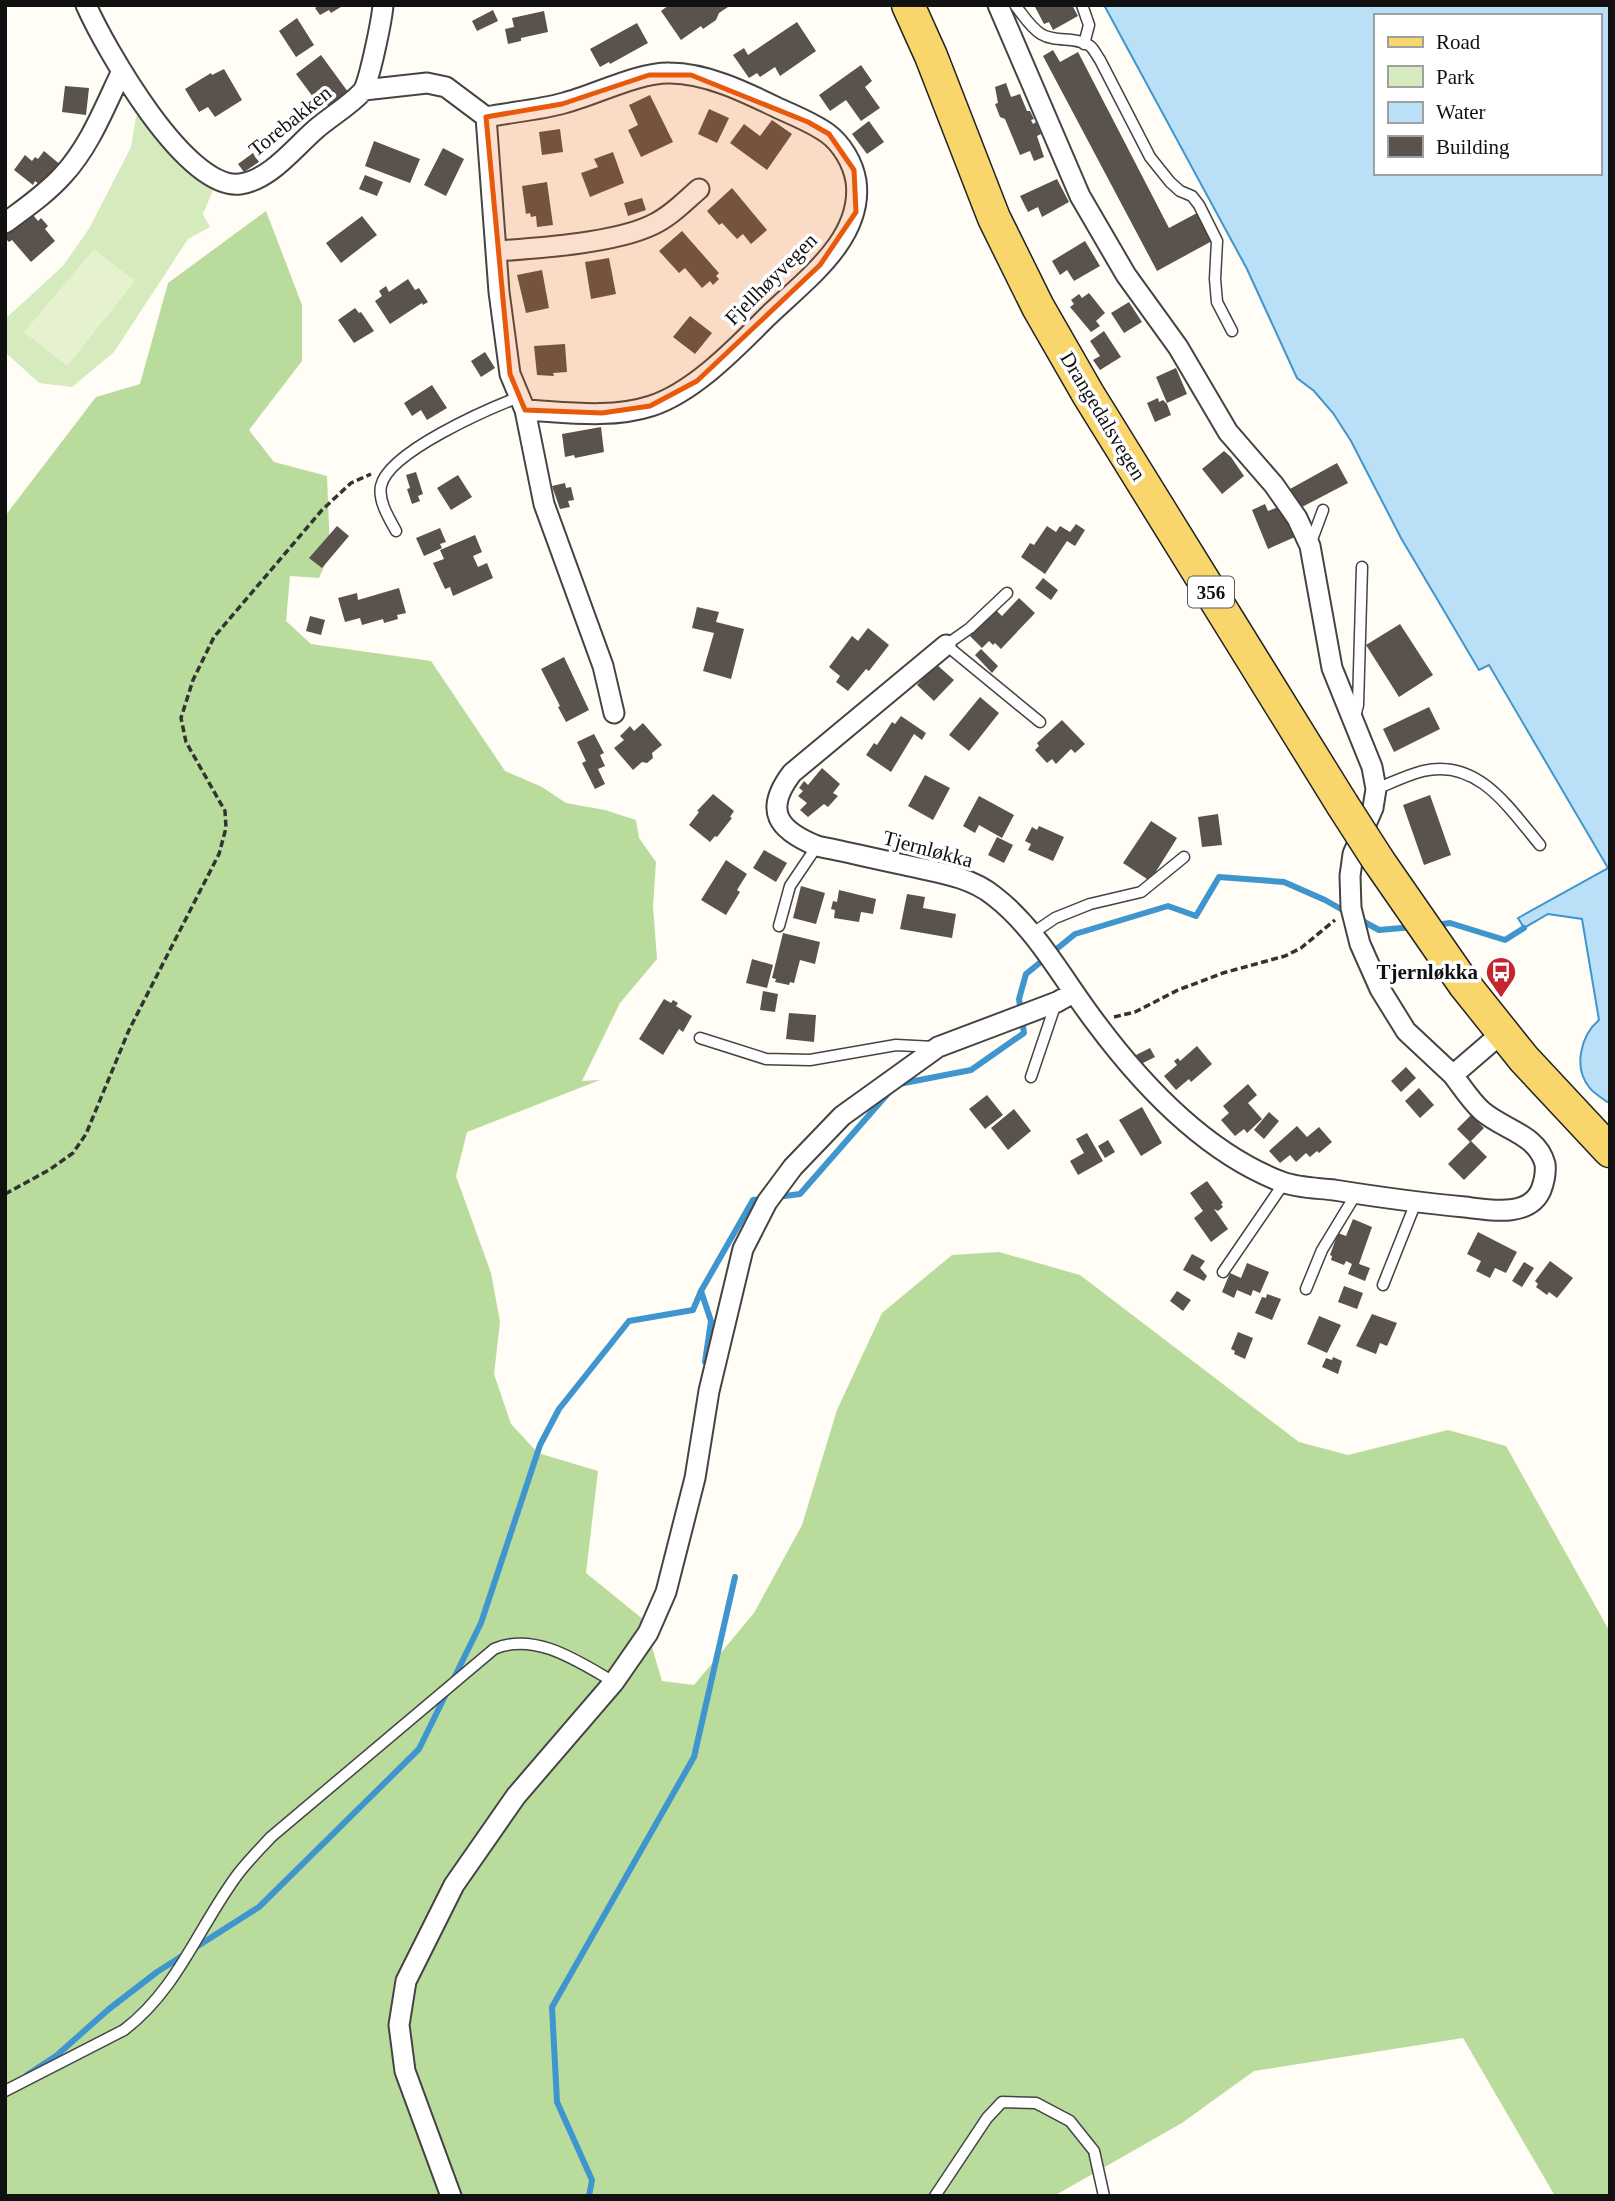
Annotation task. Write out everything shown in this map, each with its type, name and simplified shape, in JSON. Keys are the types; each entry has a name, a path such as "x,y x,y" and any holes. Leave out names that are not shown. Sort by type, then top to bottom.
{"main road":[{"name":"Drangedalsvegen","path":"908,5 1013,261 1088,394 1378,860 1424,929 1503,1032"},
{"name":"356","path":"1503,1032 1524,1059 1610,1151"}],"street":[{"path":"5,223 43,195 66,172 94,129 122,71 86,5"},
{"name":"Torebakken","path":"122,71 177,148 195,166 228,184 250,181 274,167 364,90 383,5"},
{"path":"998,5 1087,207 1126,275 1178,347 1228,432 1274,485 1297,517 1310,546 1332,668 1372,767 1376,789"},
{"name":"Fjellhøyvegen","path":"486,117 562,104 649,75 669,72 691,75 766,102 829,134 847,155 854,170 857,192 856,212 845,236 820,265 748,336 697,381 680,392 650,407 602,413 522,403"},
{"path":"364,90 416,84 446,87 486,117 503,335 510,374 522,403 544,504 603,666 614,713"},
{"path":"497,251 544,248 635,231 664,218 699,189"},
{"name":"Tjernløkka","path":"946,645 792,773 780,788 777,807 778,817 784,828 796,837 817,846 965,880 993,895 1033,933 1065,998 1095,1022 1147,1087 1222,1150 1284,1183 1416,1202 1492,1210 1515,1209 1538,1197 1544,1183 1545,1166 1539,1149 1526,1136 1503,1126 1482,1111 1453,1075 1406,1031 1380,989 1360,944 1351,908 1350,876 1353,854 1373,808 1376,789"},
{"path":"451,2196 405,2071 399,2025 406,1981 454,1885 516,1796 614,1682 648,1633 666,1592 695,1478 709,1391 743,1249 761,1214 793,1167 842,1116 938,1047 1065,998"},
{"path":"1453,1075 1503,1032"}],"lane":[{"path":"1015,5 1042,35 1060,41 1078,41 1090,47 1100,60 1150,157 1170,182 1192,196 1199,205 1217,241 1217,302 1232,331"},
{"path":"1082,5 1089,25 1084,44"},
{"path":"396,531 381,499 380,488 397,461 493,407 522,403"},
{"path":"1310,546 1323,510"},
{"path":"1354,724 1358,705 1362,567"},
{"path":"1007,593 970,628 946,645 1040,722"},
{"path":"1376,789 1423,771 1449,770 1472,775 1494,790 1540,845"},
{"path":"779,926 790,886 817,846"},
{"path":"1033,933 1055,918 1090,904 1141,892 1184,857"},
{"path":"1031,1077 1065,998"},
{"path":"700,1038 766,1059 810,1060 896,1045 938,1047"},
{"path":"1223,1272 1284,1183"},
{"path":"1306,1289 1322,1250 1357,1194"},
{"path":"1383,1285 1416,1202"},
{"path":"5,2091 124,2030 139,2018 172,1981 239,1873 271,1837 494,1649 511,1645 541,1645 570,1656 614,1682"},
{"path":"936,2196 987,2118 1002,2102 1036,2103 1070,2122 1094,2151 1104,2196"}],"path":[{"path":"5,1194 49,1170 73,1153 86,1134 129,1030 219,854 226,828 225,811 186,742 181,718 193,680 214,637 322,510 351,484 397,461"},
{"path":"1095,1022 1135,1012 1178,990 1223,973 1285,957 1301,948 1351,908"}],"highlighted area":[{"path":"649,75 691,75 808,122 829,134 854,170 856,212 820,265 697,381 650,406 602,413 525,410 510,374 486,117 562,104"}],"green space":[{"path":"143,111 214,188 203,214 210,227 188,239 114,352 72,387 39,383 5,352 5,319 63,266 90,227 131,147 136,117"},
{"path":"266,211 302,305 302,361 249,430 274,462 327,476 330,553 319,578 290,576 286,621 311,644 431,661 505,771 542,787 566,803 605,810 636,820 639,838 656,862 653,906 657,959 620,1003 582,1081 600,1080 467,1132 456,1176 491,1273 500,1322 494,1374 511,1424 538,1453 598,1471 586,1573 644,1620 662,1681 694,1685 754,1613 802,1525 837,1410 882,1313 952,1255 999,1252 1080,1275 1299,1442 1348,1455 1448,1430 1506,1446 1610,1632 1610,2196 1555,2196 1463,2038 1254,2071 1182,2123 1054,2196 5,2196 5,516 96,397 140,384 168,283"},
{"path":"94,249 135,281 67,366 24,332"}],"water":[{"path":"1104,5 1610,5 1610,1101 1607,1102 1591,1089 1581,1070 1584,1043 1599,1020 1582,919 1548,914 1524,928 1518,918 1608,868 1489,665 1479,670 1401,538 1351,441 1333,413 1314,391 1297,378 1247,269"}],"building":[{"path":"319,5 344,5 331,13 329,10 320,15 315,8"},
{"path":"669,5 731,5 719,13 716,20 703,29 701,26 681,40 661,11"},
{"path":"1034,5 1072,5 1078,16 1053,30 1049,22 1044,24"},
{"path":"493,10 498,21 477,31 472,21"},
{"path":"544,11 548,32 508,44 505,29 514,27 512,18"},
{"path":"297,18 314,45 296,57 279,31"},
{"path":"797,22 816,51 780,76 775,67 760,77 757,73 749,78 733,55 744,48 748,55"},
{"path":"637,23 648,43 600,67 590,49"},
{"path":"1053,50 1060,62 1078,52 1169,228 1197,213 1212,241 1157,271 1043,56"},
{"path":"321,55 351,96 331,110 322,97 316,101 296,74"},
{"path":"861,65 872,81 865,87 880,108 861,121 846,100 830,111 819,95"},
{"path":"224,69 242,100 215,117 208,107 199,112 185,89 211,73 212,75"},
{"path":"1006,83 1011,97 1020,94 1027,111 1030,111 1034,119 1031,120 1033,124 1036,122 1041,134 1037,136 1044,157 1034,161 1030,151 1020,155 1005,119 1000,117 995,104 998,103 995,87"},
{"path":"65,86 89,88 86,115 62,112"},
{"path":"650,95 673,142 641,157 628,130 638,125 629,105"},
{"path":"709,109 729,118 717,143 698,134"},
{"path":"772,120 792,134 767,170 730,143 744,124 760,136"},
{"path":"869,121 884,142 867,154 852,134"},
{"path":"560,129 563,152 542,155 539,132"},
{"path":"374,141 420,159 410,183 365,166"},
{"path":"443,148 464,159 446,196 424,185"},
{"path":"44,151 62,166 44,188 35,181 33,185 14,170 25,155 32,161 35,157 38,159"},
{"path":"613,152 624,183 590,197 581,173 598,167 594,159"},
{"path":"253,153 259,162 244,172 238,164"},
{"path":"365,175 383,182 377,196 359,189"},
{"path":"1057,179 1069,202 1042,217 1038,207 1028,212 1020,196"},
{"path":"547,182 553,225 537,227 536,216 526,214 522,186"},
{"path":"732,188 767,230 751,244 743,234 737,239 707,211"},
{"path":"642,198 646,210 628,216 624,203"},
{"path":"29,210 38,221 41,218 48,226 45,229 55,241 31,262 12,240 9,242 5,238 5,232"},
{"path":"362,216 377,235 341,263 326,243"},
{"path":"682,231 719,273 716,276 719,279 713,285 710,281 702,288 685,268 679,273 659,251"},
{"path":"1085,241 1100,266 1074,281 1067,270 1060,275 1052,261"},
{"path":"609,258 616,294 591,299 585,262"},
{"path":"542,270 549,308 526,313 517,275"},
{"path":"408,279 415,290 419,288 428,302 423,305 422,303 390,324 375,301 382,296 379,291 386,286 389,292"},
{"path":"1089,293 1105,313 1096,321 1100,326 1091,332 1070,307 1074,304 1071,300 1079,294 1082,298"},
{"path":"1129,302 1142,322 1124,333 1111,313"},
{"path":"355,308 374,331 354,343 338,320"},
{"path":"690,316 712,333 695,354 673,337"},
{"path":"1104,331 1121,357 1100,370 1093,360 1100,356 1090,341"},
{"path":"565,344 567,372 553,373 554,376 537,375 534,346"},
{"path":"485,352 495,368 481,377 471,361"},
{"path":"1176,368 1187,394 1167,403 1156,377"},
{"path":"432,385 447,408 427,420 421,410 412,416 404,403"},
{"path":"1158,398 1159,402 1163,400 1167,404 1171,415 1155,422 1147,403"},
{"path":"601,427 604,452 575,458 574,455 565,457 562,434"},
{"path":"1224,451 1244,476 1222,494 1202,469"},
{"path":"1337,463 1348,483 1302,507 1290,489"},
{"path":"416,472 423,494 418,496 420,501 412,504 406,475"},
{"path":"458,475 472,497 451,510 437,488"},
{"path":"565,483 566,488 571,487 574,500 568,501 570,507 560,509 552,486"},
{"path":"1265,504 1268,511 1281,506 1295,537 1268,549 1252,510"},
{"path":"1076,524 1085,530 1075,546 1067,541 1045,574 1021,557 1030,543 1034,545 1047,526 1056,532 1060,526 1070,532"},
{"path":"337,526 349,536 322,568 309,558"},
{"path":"440,528 446,542 440,544 442,548 424,556 416,538"},
{"path":"475,535 482,552 473,556 478,567 487,563 493,578 453,596 450,587 445,589 433,563 444,559 440,550"},
{"path":"1043,578 1058,590 1051,600 1035,588"},
{"path":"399,588 406,613 397,615 398,619 384,623 383,619 362,625 360,618 345,622 338,598 357,593 358,600"},
{"path":"1019,598 1035,613 1001,649 989,641 982,648 970,636 995,609 1002,616"},
{"path":"697,607 719,612 716,622 744,629 731,679 703,671 714,633 692,628"},
{"path":"310,616 325,620 321,635 306,631"},
{"path":"1400,624 1433,675 1399,697 1366,645"},
{"path":"868,628 889,645 869,671 866,669 848,691 836,682 840,676 829,667 852,636 858,641"},
{"path":"981,649 998,666 992,673 975,655"},
{"path":"564,657 589,710 566,722 541,669"},
{"path":"936,664 954,680 934,701 917,685"},
{"path":"980,697 999,713 969,751 949,735"},
{"path":"1429,707 1440,729 1394,752 1383,729"},
{"path":"901,716 926,733 922,740 914,734 891,772 866,755 874,743 877,745 892,722 895,724"},
{"path":"1062,720 1085,744 1075,753 1071,749 1056,764 1052,759 1047,763 1035,750 1039,746 1037,743"},
{"path":"643,723 662,745 652,753 653,758 647,763 642,762 633,770 614,748 624,740 620,736 630,726 634,731"},
{"path":"594,734 604,753 600,755 605,766 598,769 605,784 595,789 582,763 586,761 577,742"},
{"path":"822,768 840,784 833,793 838,796 828,807 824,804 808,817 800,810 807,803 798,796 803,791 799,788 804,781 808,785"},
{"path":"925,775 950,788 933,820 908,806"},
{"path":"713,794 734,811 730,817 732,818 710,842 689,825 699,812 697,811"},
{"path":"1430,795 1451,855 1424,865 1403,805"},
{"path":"979,796 1014,815 1002,838 979,825 975,833 963,826"},
{"path":"1218,814 1222,845 1202,847 1198,817"},
{"path":"1151,821 1177,838 1150,881 1123,863"},
{"path":"1039,826 1064,837 1053,861 1028,850 1031,844 1025,841 1032,827 1037,830"},
{"path":"997,837 1013,845 1004,863 988,855"},
{"path":"764,850 787,863 776,882 753,868"},
{"path":"726,860 747,874 726,915 701,900"},
{"path":"801,886 825,893 816,924 793,918"},
{"path":"839,890 876,899 873,914 861,912 859,922 834,918 835,910 831,909 833,901 837,902"},
{"path":"907,894 925,897 923,908 956,914 952,938 900,929"},
{"path":"783,933 820,942 815,964 800,960 794,983 790,982 789,985 775,982 776,979 772,978"},
{"path":"752,959 773,965 767,988 746,983"},
{"path":"763,991 778,994 775,1012 760,1010"},
{"path":"664,999 678,1003 676,1006 692,1016 683,1032 679,1029 663,1055 639,1039"},
{"path":"789,1013 816,1015 814,1042 786,1039"},
{"path":"1197,1046 1212,1064 1191,1082 1189,1079 1176,1090 1164,1076 1177,1065 1174,1061 1178,1058 1180,1061"},
{"path":"1150,1048 1155,1057 1141,1064 1136,1055"},
{"path":"1406,1067 1416,1078 1401,1092 1391,1081"},
{"path":"1248,1084 1257,1095 1248,1103 1262,1119 1247,1133 1244,1129 1235,1136 1221,1120 1229,1113 1223,1106"},
{"path":"1419,1088 1434,1105 1420,1118 1405,1101"},
{"path":"987,1095 1003,1115 985,1129 969,1109"},
{"path":"1142,1107 1162,1143 1141,1156 1119,1120"},
{"path":"1014,1109 1031,1131 1008,1150 991,1128"},
{"path":"1269,1112 1279,1121 1264,1139 1254,1130"},
{"path":"1471,1115 1484,1128 1470,1142 1457,1129"},
{"path":"1297,1126 1307,1137 1319,1127 1332,1142 1310,1157 1306,1153 1296,1162 1290,1155 1280,1163 1269,1151"},
{"path":"1087,1133 1103,1161 1078,1175 1070,1161 1084,1153 1076,1139"},
{"path":"1108,1140 1115,1152 1105,1158 1098,1146"},
{"path":"1471,1141 1487,1157 1464,1180 1448,1164"},
{"path":"1207,1181 1223,1203 1223,1207 1218,1211 1214,1209 1228,1229 1211,1242 1194,1218 1203,1211 1190,1193"},
{"path":"1353,1219 1372,1227 1359,1264 1370,1268 1365,1281 1348,1274 1352,1264 1346,1261 1344,1265 1331,1260 1330,1255 1338,1233 1346,1236"},
{"path":"1478,1232 1517,1252 1506,1273 1495,1268 1490,1278 1476,1271 1481,1261 1467,1254"},
{"path":"1192,1254 1205,1261 1200,1268 1207,1276 1204,1281 1183,1270"},
{"path":"1550,1261 1573,1278 1557,1298 1536,1287 1538,1284 1535,1281"},
{"path":"1524,1262 1534,1268 1522,1287 1512,1281"},
{"path":"1247,1263 1269,1272 1260,1293 1253,1290 1251,1296 1237,1290 1234,1298 1222,1292 1230,1273 1241,1278"},
{"path":"1344,1286 1363,1293 1357,1309 1338,1302"},
{"path":"1177,1291 1191,1300 1183,1311 1170,1301"},
{"path":"1267,1294 1281,1299 1272,1320 1255,1313 1262,1297 1266,1298"},
{"path":"1372,1314 1397,1323 1387,1346 1380,1343 1376,1354 1356,1346"},
{"path":"1319,1316 1341,1325 1327,1353 1307,1344"},
{"path":"1238,1332 1253,1338 1245,1359 1234,1354 1235,1351 1231,1349"},
{"path":"1333,1357 1342,1361 1338,1374 1322,1367 1326,1358 1332,1360"}],"waterway":[{"path":"899,1084 971,1070 1024,1033 1019,999 1026,974 1075,934 1168,906 1196,916 1219,877 1284,882 1348,913"},
{"path":"1357,918 1379,930 1413,927"},
{"path":"1434,925 1450,923 1505,940 1524,928"},
{"path":"777,1197 800,1194 891,1090"},
{"path":"453,1680 481,1623 540,1445 559,1409 629,1321 693,1310 753,1200 763,1199"},
{"path":"701,1291 711,1321 705,1362"},
{"path":"589,2196 592,2180 557,2102 552,2007 694,1757 735,1577"},
{"path":"27,2075 56,2056 109,2009 157,1972 259,1907 419,1749 448,1690"}],"place":[{"name":"Tjernløkka","path":"1501,999"}]}
